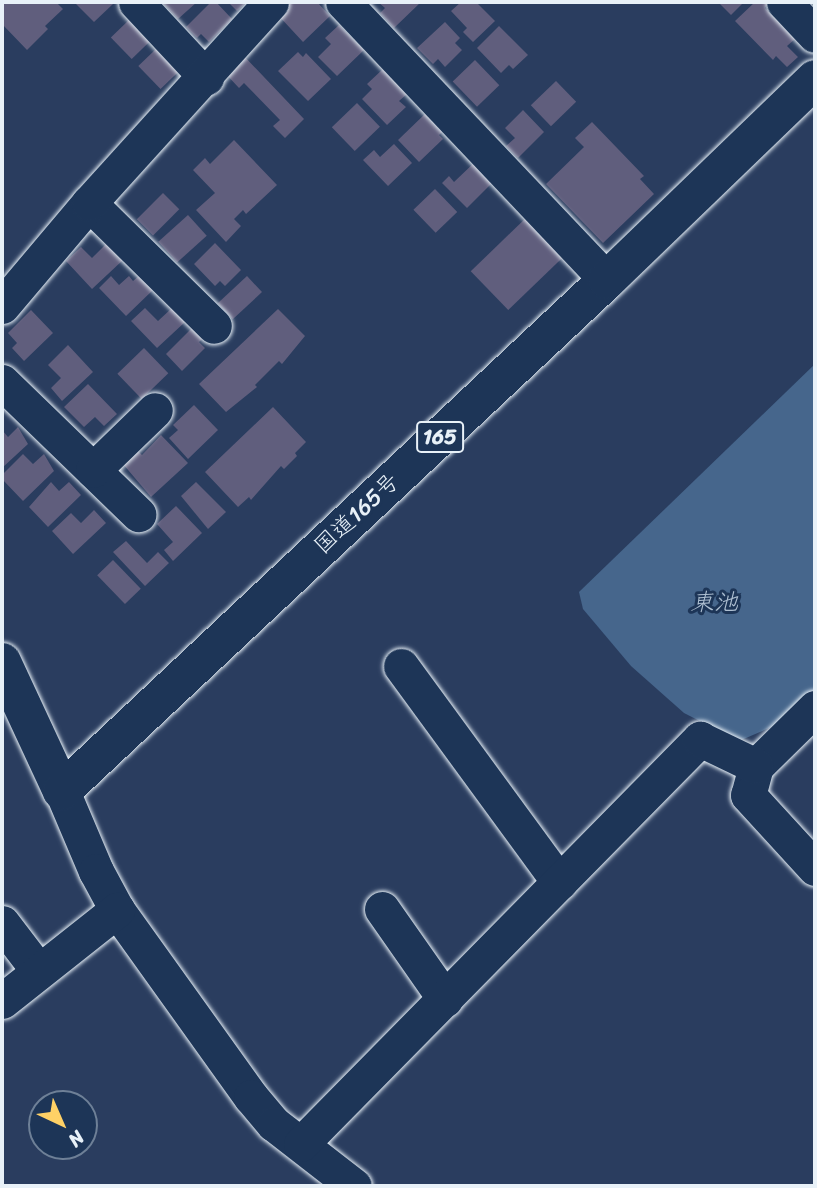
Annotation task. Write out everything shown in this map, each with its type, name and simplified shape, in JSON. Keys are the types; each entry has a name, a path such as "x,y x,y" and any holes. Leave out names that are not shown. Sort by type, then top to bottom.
{"highway":[{"name":"国道165号","path":"62,791 607,280 815,79"},
{"path":"2,662 62,791"}],"street":[{"path":"136,2 206,77"},
{"path":"2,306 89,203 206,77 271,2"},
{"path":"343,2 607,280"},
{"path":"784,2 815,36"},
{"path":"89,203 214,326"},
{"path":"2,382 138,514"},
{"path":"93,470 155,410"},
{"path":"401,666 559,882"},
{"path":"815,708 756,766 748,795 815,868"},
{"path":"301,1144 701,739 756,766"},
{"path":"62,791 96,871 117,909 251,1097 274,1124 354,1186"},
{"path":"2,1001 117,909"},
{"path":"382,909 445,999"},
{"path":"2,923 38,970"}],"water":[{"name":"東池","path":"815,364 815,690 785,721 739,741 684,713 631,666 583,609 579,592"}],"building":[{"path":"2,2 56,2 63,9 45,26 48,29 27,50 2,24"},
{"path":"74,2 111,2 113,4 94,22"},
{"path":"197,2 178,19 164,4"},
{"path":"211,2 216,2 232,19 209,42 201,34 197,38 186,27"},
{"path":"228,2 247,2 237,11"},
{"path":"286,2 317,2 330,16 303,42 278,15 288,4"},
{"path":"378,2 421,2 394,28 380,13 385,8"},
{"path":"461,2 476,2 495,21 473,42 463,32 467,28 451,11"},
{"path":"718,2 744,2 731,15"},
{"path":"755,2 768,2 765,8 795,39 787,46 798,57 787,67 776,56 773,60 735,21"},
{"path":"131,18 152,40 132,59 111,37"},
{"path":"445,22 460,38 455,43 462,50 445,67 438,59 433,64 417,48"},
{"path":"339,25 364,50 337,76 318,57 331,44 325,38"},
{"path":"499,26 528,55 513,69 509,65 501,73 477,48"},
{"path":"157,48 179,71 161,89 138,66"},
{"path":"298,52 303,57 306,53 331,79 308,101 278,71"},
{"path":"243,55 304,119 285,138 273,126 280,120 244,83 239,88 225,73"},
{"path":"475,60 499,85 477,107 453,82"},
{"path":"383,69 407,94 399,101 406,107 387,125 362,99 372,89 367,84"},
{"path":"556,81 576,102 551,126 531,105"},
{"path":"357,103 380,127 355,151 332,127"},
{"path":"523,110 544,132 518,158 506,146 515,138 505,128"},
{"path":"427,112 444,130 439,135 443,139 419,162 398,140"},
{"path":"592,122 644,176 640,179 654,194 603,243 546,184 584,147 575,138"},
{"path":"234,140 277,185 246,214 243,210 234,219 241,226 226,242 196,210 215,193 193,170 205,158 210,164"},
{"path":"394,144 412,163 388,186 363,160 374,150 380,157"},
{"path":"476,161 495,180 467,208 442,183 449,176 454,182"},
{"path":"435,189 457,212 436,233 413,210"},
{"path":"163,193 179,209 153,235 137,219"},
{"path":"188,215 207,236 177,263 158,242"},
{"path":"529,215 567,254 508,310 471,271"},
{"path":"107,243 123,260 92,289 66,261 81,247 92,258"},
{"path":"215,243 241,270 225,286 220,281 215,286 194,264"},
{"path":"140,275 154,289 126,316 99,288 111,276 119,285 129,276 133,281"},
{"path":"247,276 262,292 233,319 218,303"},
{"path":"145,308 158,321 172,308 185,322 157,348 131,321"},
{"path":"278,309 305,336 282,364 279,361 255,385 257,387 226,412 199,384"},
{"path":"31,310 53,333 24,361 12,348 17,343 8,333"},
{"path":"192,328 202,339 199,342 205,348 182,371 166,354"},
{"path":"68,345 93,372 62,401 51,388 61,378 48,365"},
{"path":"144,348 168,373 142,399 117,374"},
{"path":"88,384 117,414 104,426 95,417 84,427 64,407"},
{"path":"194,405 218,430 188,459 169,438 178,430 173,425"},
{"path":"273,407 306,442 284,469 281,466 251,500 249,497 238,507 205,472"},
{"path":"18,427 28,444 2,468 2,430 8,437"},
{"path":"161,435 188,463 151,497 123,464 137,450 142,455"},
{"path":"23,454 33,464 44,454 54,471 23,501 2,479 2,475"},
{"path":"51,482 59,491 69,482 81,495 48,527 29,507"},
{"path":"196,482 226,512 208,529 181,496"},
{"path":"176,506 202,533 173,561 164,550 173,542 157,524"},
{"path":"94,510 106,523 73,554 52,531 71,513 81,523"},
{"path":"126,541 147,563 158,552 169,563 145,586 113,552"},
{"path":"113,560 141,589 125,604 97,575"}]}
